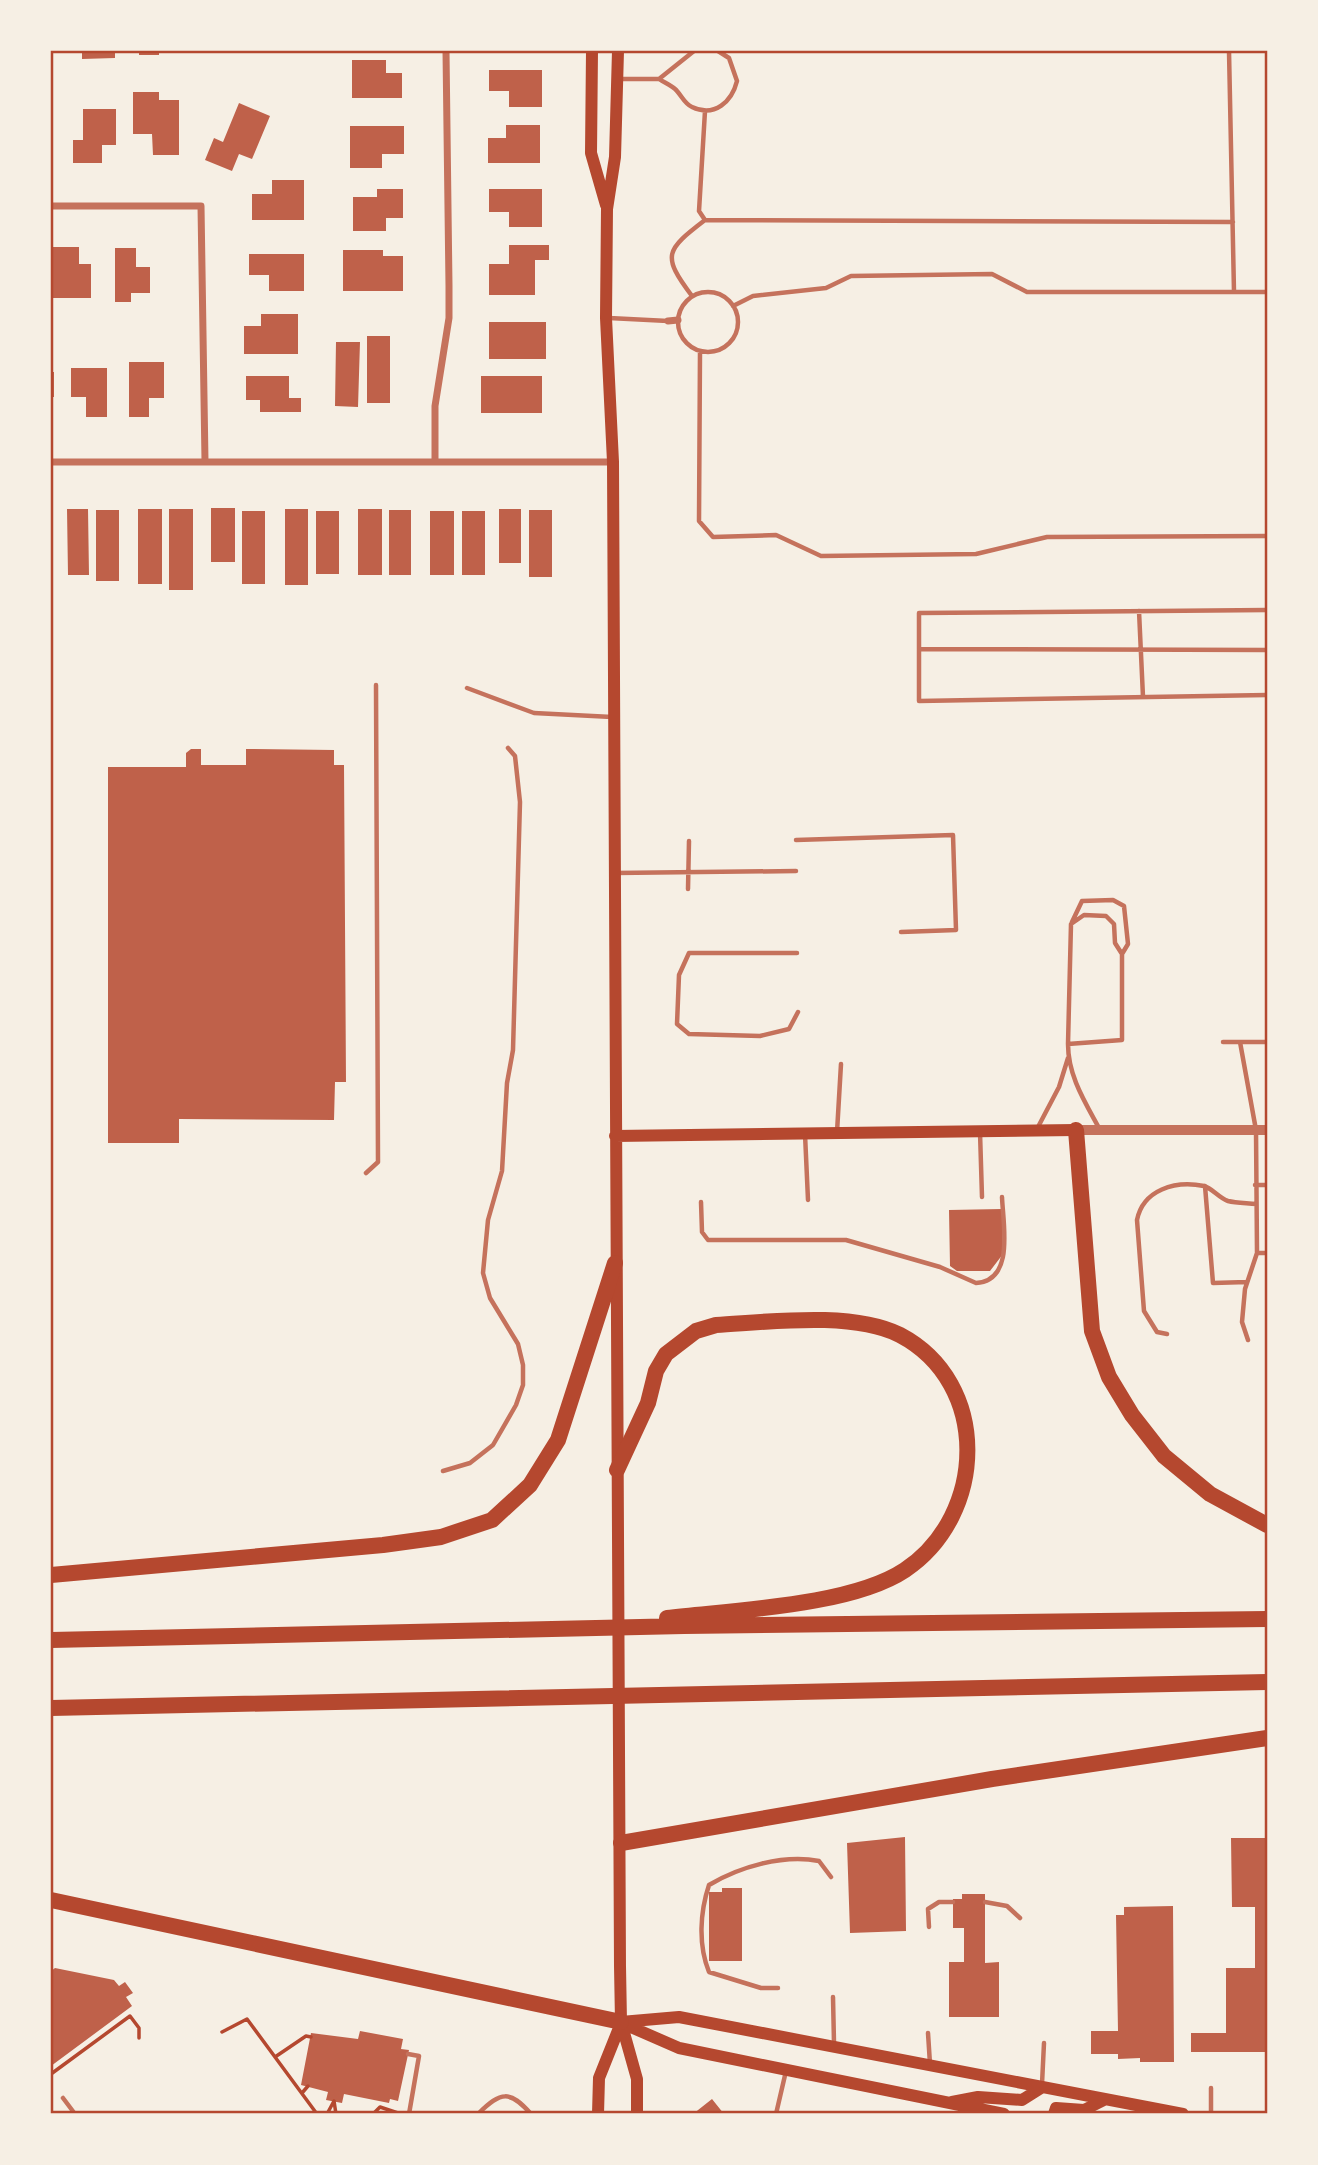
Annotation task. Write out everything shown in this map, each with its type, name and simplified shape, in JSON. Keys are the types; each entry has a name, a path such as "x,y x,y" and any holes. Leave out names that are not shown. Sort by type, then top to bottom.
{"highway":[{"path":"1076,1130 1092,1331 1109,1377 1132,1415 1164,1456 1210,1494 1267,1525"},
{"path":"51,1575 394,1544 441,1537 492,1520 530,1485 558,1440 615,1263"},
{"path":"617,1470 648,1403 656,1371 666,1354 696,1331 716,1325 834,1322 876,1327 899,1335 923,1351 956,1391 967,1425 969,1452 964,1486 940,1536 905,1569 855,1593 684,1621"},
{"path":"51,1640 552,1630 684,1621 1267,1619"},
{"path":"51,1707 1267,1682"},
{"path":"621,1843 992,1779 1267,1738"},
{"path":"51,1900 621,2022"}],"main road":[{"path":"592,51 591,153 607,209"},
{"path":"618,51 615,157 607,209 606,318 613,462 615,1263 621,2022 637,2079 637,2114"},
{"path":"615,1136 1076,1130"},
{"path":"621,2022 679,2017 834,2044 1041,2088 1183,2114"},
{"path":"621,2022 679,2048 1004,2114"},
{"path":"598,2114 599,2078 621,2022"},
{"path":"945,2104 978,2097 1021,2100 1041,2088"},
{"path":"1054,2114 1056,2108 1084,2110 1104,2100"}],"street":[{"path":"435,460 435,406 449,307 446,51"},
{"path":"51,206 201,206 205,461"},
{"path":"668,321 678,320"},
{"path":"51,462 613,462"},
{"path":"1076,1130 1262,1130"}],"lane":[{"path":"659,79 694,51"},
{"path":"618,79 659,79 677,90 683,100 693,108 716,109 727,102 737,81 729,58 718,51"},
{"path":"1229,51 1234,292"},
{"path":"705,110 699,211 705,220"},
{"path":"692,296 671,265 671,254 676,242 705,220 1233,222"},
{"path":"733,306 753,296 826,288 851,276 992,274 1027,292 1267,292"},
{"path":"715,293 733,306 737,329 732,340 723,347 700,351 690,346 682,337 678,320 684,304 692,296 715,293"},
{"path":"606,318 668,321"},
{"path":"700,351 699,521 713,537 776,535 821,556 976,554 1047,537 1267,537"},
{"path":"1267,610 919,613 919,701 1267,695"},
{"path":"1139,611 1143,697"},
{"path":"919,649 1267,650"},
{"path":"366,1173 378,1162 376,685"},
{"path":"467,688 534,713 614,717"},
{"path":"443,1471 470,1463 493,1445 516,1405 524,1374 518,1345 491,1298 483,1273 488,1220 502,1171 507,1083 513,1043 520,802 515,756 508,748"},
{"path":"796,840 953,835 956,930 901,932"},
{"path":"688,889 689,841"},
{"path":"615,873 796,871"},
{"path":"1068,1044 1122,1040 1122,954 1128,944 1124,906 1113,900 1082,901 1071,924 1068,1044 1068,1057 1078,1091 1100,1130"},
{"path":"1071,924 1084,915 1107,915 1114,924 1115,943 1122,954"},
{"path":"797,953 689,953 679,975 677,1024 689,1034 760,1036 789,1029 798,1012"},
{"path":"1223,1042 1267,1042"},
{"path":"1240,1042 1262,1130 1255,1185 1257,1253 1247,1282 1242,1322 1248,1340"},
{"path":"1036,1130 1059,1087 1068,1057"},
{"path":"837,1133 841,1065"},
{"path":"981,1132 982,1197"},
{"path":"805,1133 808,1200"},
{"path":"1255,1185 1267,1185"},
{"path":"1167,1334 1157,1332 1144,1311 1137,1220 1139,1207 1155,1191 1173,1186 1205,1186 1227,1200 1256,1204"},
{"path":"1205,1186 1213,1283 1247,1282"},
{"path":"701,1202 702,1232 708,1240 846,1240 940,1267 976,1283 992,1278 1002,1265 1002,1197"},
{"path":"1257,1253 1267,1253"},
{"path":"778,1987 761,1988 709,1972 703,1957 702,1905 709,1885 734,1870 803,1858 819,1861 831,1877"},
{"path":"929,1927 928,1909 939,1902 953,1902"},
{"path":"985,1902 1007,1906 1020,1918"},
{"path":"833,1997 834,2044"},
{"path":"928,2033 930,2065"},
{"path":"1041,2088 1044,2043"},
{"path":"408,2054 419,2056 409,2114"},
{"path":"776,2114 786,2070"},
{"path":"1211,2088 1211,2114"},
{"path":"478,2114 496,2099 508,2095 517,2099 531,2114"},
{"path":"63,2098 75,2114"}],"path":[{"path":"51,2074 130,2016 139,2028 139,2038"},
{"path":"222,2032 247,2019 317,2114"},
{"path":"275,2057 306,2036 311,2036"},
{"path":"302,2093 309,2086"},
{"path":"327,2114 334,2101 336,2114"},
{"path":"373,2114 380,2107 398,2113"}],"building":[{"path":"82,51 115,51 115,58 82,59"},
{"path":"139,51 159,51 159,55 139,55"},
{"path":"352,60 386,60 386,73 402,73 402,98 352,98"},
{"path":"489,70 542,70 542,107 509,107 509,91 489,91"},
{"path":"133,92 159,92 159,100 179,100 179,155 153,155 152,134 133,134"},
{"path":"239,103 270,116 252,159 239,154 232,171 205,160 214,138 223,142"},
{"path":"83,109 116,109 116,145 102,145 102,163 73,163 73,140 83,140"},
{"path":"506,125 540,125 540,163 488,163 488,138 506,138"},
{"path":"350,126 404,126 404,154 382,154 382,168 350,168"},
{"path":"272,180 304,180 304,220 252,220 252,194 272,194"},
{"path":"377,189 403,189 403,218 386,218 386,231 353,231 353,197 377,197"},
{"path":"489,189 542,189 542,227 509,227 509,212 489,212"},
{"path":"509,245 549,245 549,260 535,260 535,295 489,295 489,264 509,264"},
{"path":"51,247 79,247 79,264 91,264 91,298 51,298"},
{"path":"115,248 136,248 136,267 150,267 150,293 131,293 131,302 115,302"},
{"path":"343,250 383,250 383,256 403,256 403,291 343,291"},
{"path":"249,254 304,254 304,291 269,291 269,275 249,275"},
{"path":"261,314 298,314 298,354 244,354 244,326 261,326"},
{"path":"489,322 546,322 546,359 489,359"},
{"path":"367,336 390,336 390,403 367,403"},
{"path":"336,342 360,342 358,407 335,406"},
{"path":"129,362 164,362 164,398 149,398 149,417 129,417"},
{"path":"71,368 107,368 107,417 86,417 86,397 71,397"},
{"path":"51,372 54,372 54,397 51,397"},
{"path":"246,376 289,376 289,398 301,398 301,412 260,412 260,400 246,400"},
{"path":"481,376 542,376 542,413 481,413"},
{"path":"211,508 235,508 235,562 211,562"},
{"path":"67,509 88,509 89,575 68,575"},
{"path":"138,509 162,509 162,584 138,584"},
{"path":"169,509 193,509 193,590 169,590"},
{"path":"285,509 308,509 308,585 285,585"},
{"path":"358,509 382,509 382,575 358,575"},
{"path":"499,509 521,509 521,563 499,563"},
{"path":"96,510 119,510 119,581 96,581"},
{"path":"389,510 411,510 411,575 389,575"},
{"path":"529,510 552,510 552,577 529,577"},
{"path":"242,511 265,511 265,584 242,584"},
{"path":"316,511 339,511 339,574 316,574"},
{"path":"430,511 454,511 454,575 430,575"},
{"path":"462,511 485,511 485,575 462,575"},
{"path":"191,749 201,749 201,765 246,765 246,749 334,750 334,765 344,765 346,1082 335,1082 334,1120 179,1119 179,1143 108,1143 108,767 186,767 186,753"},
{"path":"1002,1209 1003,1254 990,1271 957,1271 950,1266 949,1210"},
{"path":"905,1837 906,1931 850,1933 847,1843"},
{"path":"1231,1838 1267,1838 1267,2052 1191,2052 1191,2033 1226,2033 1226,1968 1255,1968 1255,1907 1232,1907"},
{"path":"722,1888 742,1888 742,1961 709,1961 709,1892 722,1892"},
{"path":"962,1894 985,1894 985,1963 999,1962 999,2017 949,2017 949,1962 964,1962 964,1928 953,1928 953,1899 962,1899"},
{"path":"1173,1906 1174,2062 1140,2062 1140,2058 1118,2059 1118,2054 1091,2054 1091,2031 1118,2031 1116,1915 1124,1915 1124,1907"},
{"path":"55,1968 114,1980 119,1986 125,1982 133,1993 126,1997 132,2006 51,2066 51,1971"},
{"path":"360,2031 403,2039 401,2049 409,2050 398,2101 390,2099 389,2103 344,2094 342,2103 326,2100 328,2092 301,2085 311,2033 358,2039"},
{"path":"712,2099 724,2114 693,2114"}]}
